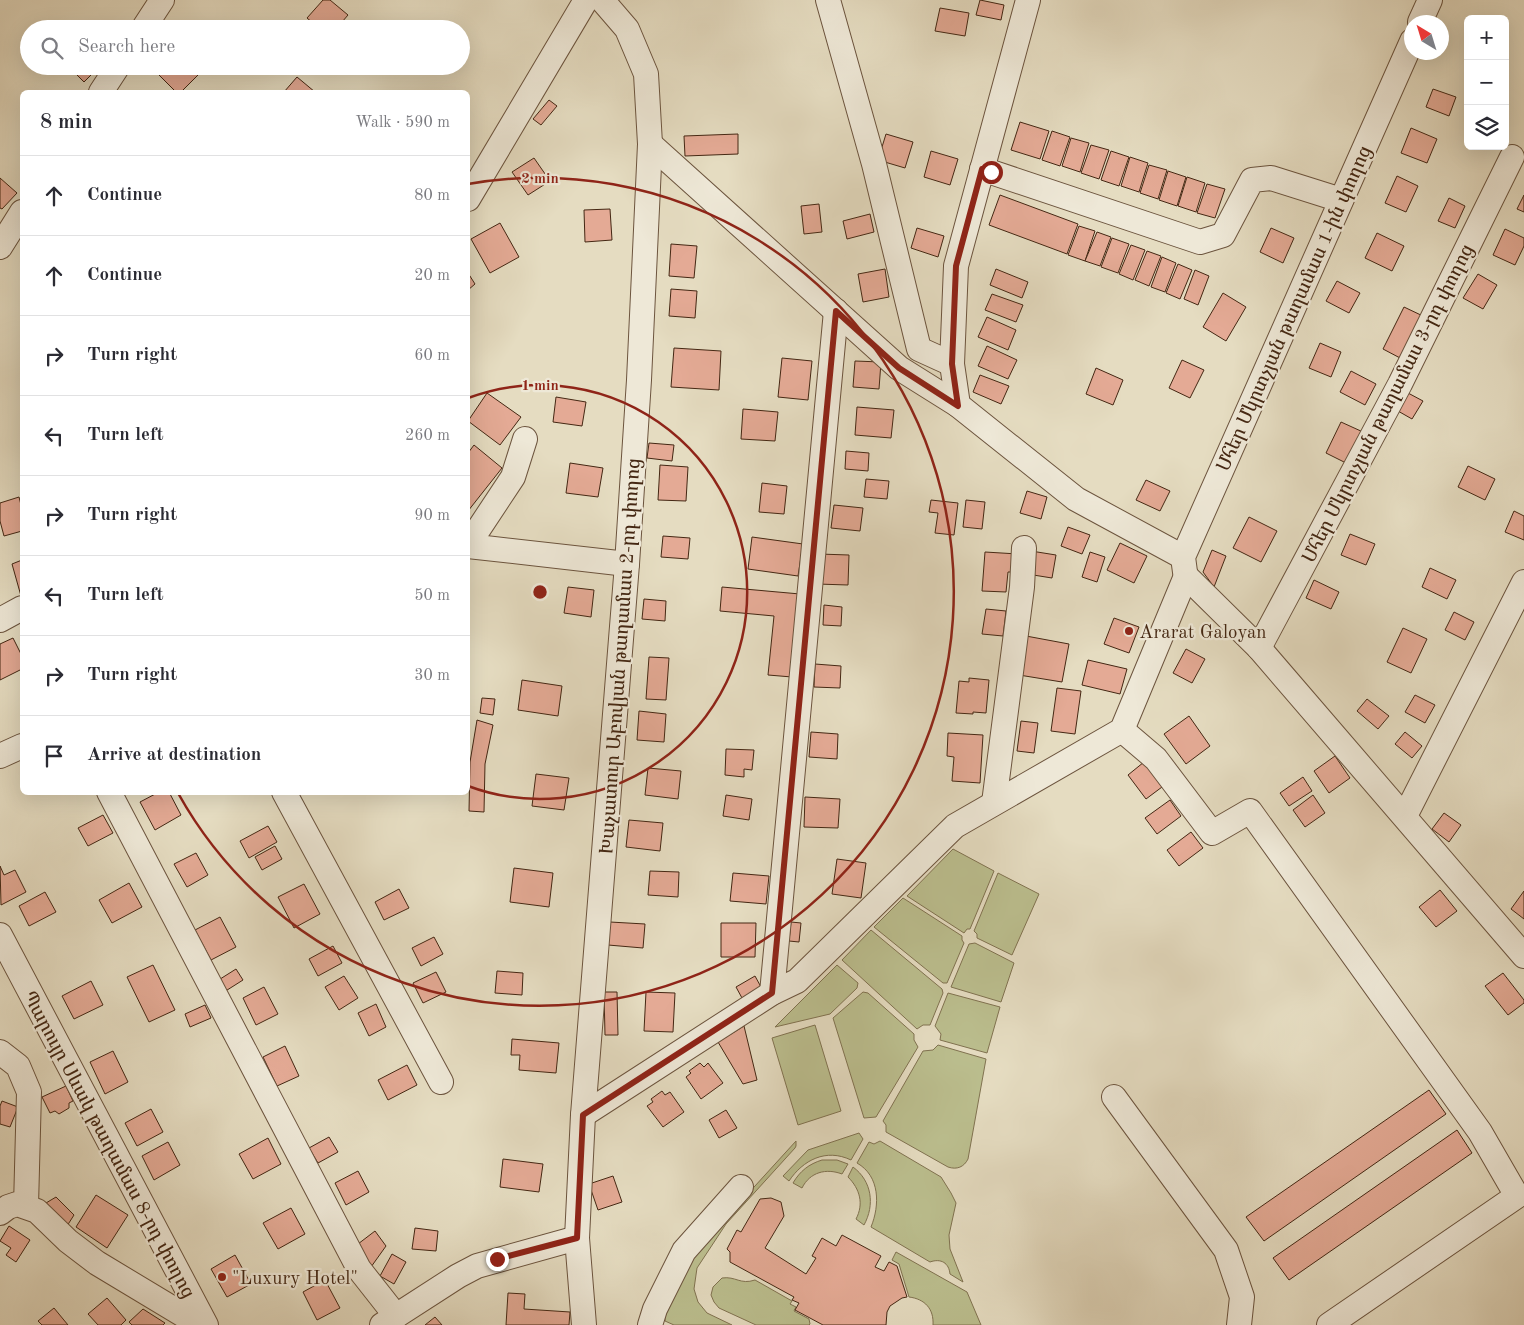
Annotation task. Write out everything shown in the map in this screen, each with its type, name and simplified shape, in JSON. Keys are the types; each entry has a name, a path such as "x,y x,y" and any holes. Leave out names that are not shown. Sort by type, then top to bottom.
{"street":[{"path":"149,20 162,0"},
{"path":"470,196 586,0"},
{"name":"Խաչատուր Աբովյան թաղամաս 2-րդ փողոց","path":"584,1325 577,1238 583,1115 627,564 639,380 650,144 646,74 627,29 602,0"},
{"path":"828,0 874,164 919,349 952,364"},
{"path":"958,406 952,364 956,266 1028,0"},
{"path":"1423,15 1430,0"},
{"name":"Մհեր Մկրտչյան թաղամաս 1-ին փողոց","path":"1122,730 1184,567 1341,200 1404,59"},
{"path":"102,90 112,75"},
{"path":"650,144 899,368 958,406 1076,499 1184,567 1259,648 1524,956"},
{"name":"Մհեր Մկրտչյան թաղամաս 3-րդ փողոց","path":"1259,648 1400,384 1512,157"},
{"path":"982,169 1200,242 1223,236 1252,180 1271,178 1341,200"},
{"path":"0,247 20,215"},
{"path":"772,993 836,311"},
{"path":"470,542 513,477 525,439"},
{"path":"470,545 627,564"},
{"path":"994,803 1022,587 1024,548"},
{"path":"1405,816 1524,582"},
{"path":"0,620 20,609"},
{"path":"583,1115 772,993 797,981 955,826 1122,730 1156,759 1212,833 1250,811 1480,1132 1518,1196 1329,1325"},
{"path":"0,756 20,747"},
{"path":"111,795 359,1269 389,1320 477,1266 577,1238"},
{"path":"286,795 441,1082"},
{"name":"Պարույր Սևակ թաղամաս 8-րդ փողոց","path":"0,936 206,1325"},
{"path":"0,1052 18,1066 29,1092 26,1206"},
{"path":"1114,1097 1226,1250 1242,1297 1239,1325"},
{"path":"650,1325 655,1309 684,1251 741,1187"},
{"path":"0,1213 8,1207 17,1204 37,1211 68,1241 97,1263 200,1325"}],"green space":[{"path":"953,849 994,871 970,929 967,929 964,933 907,896"},
{"path":"998,873 1039,894 1012,955 977,938 977,934 974,931"},
{"path":"903,898 962,936 964,943 947,983 943,983 874,927"},
{"path":"871,930 942,989 943,993 930,1025 923,1025 917,1029 842,960"},
{"path":"975,943 1014,963 1001,1002 951,987 969,944"},
{"path":"837,965 858,983 857,988 830,1014 775,1027"},
{"path":"863,992 868,993 914,1034 914,1040 918,1047 876,1117 864,1118 833,1018"},
{"path":"948,993 1000,1007 987,1053 940,1040 941,1034 935,1026"},
{"path":"815,1025 841,1111 798,1125 772,1038"},
{"path":"938,1045 986,1059 968,1159 962,1166 957,1168 948,1167 886,1132 886,1125 883,1121 923,1051 933,1050"},
{"path":"859,1133 863,1139 851,1160 833,1155 824,1156 816,1158 801,1167 789,1181 783,1176 808,1150"},
{"path":"796,1141 795,1148 726,1224 697,1268 694,1289 698,1302 707,1313 732,1325 674,1325 665,1321 665,1311 693,1254"},
{"path":"880,1141 941,1177 951,1193 956,1203 949,1235 950,1249 963,1282 950,1274 944,1262 930,1262 871,1227 876,1210 876,1192 870,1175 857,1163 869,1142 874,1144"},
{"path":"822,1160 837,1160 848,1164 842,1174 830,1171 819,1173 809,1178 802,1188 793,1183 805,1168"},
{"path":"853,1167 864,1179 870,1194 870,1209 864,1225 856,1219 860,1208 860,1197 848,1177"},
{"path":"896,1252 967,1292 981,1325 933,1325 932,1314 927,1306 920,1300 909,1297 899,1264 892,1260"},
{"path":"722,1278 731,1278 745,1282 755,1280 792,1301 790,1304 796,1307 794,1311 809,1319 810,1324 756,1325 719,1308 711,1295 713,1287"}],"building":[{"path":"323,0 330,0 348,15 344,20 309,20 307,18"},
{"path":"980,0 1004,5 1001,20 976,15"},
{"path":"940,8 969,13 965,36 935,31"},
{"path":"77,75 91,75 84,82"},
{"path":"159,75 198,75 183,90 174,90"},
{"path":"297,77 313,90 286,90"},
{"path":"1433,89 1456,97 1449,116 1426,107"},
{"path":"549,100 557,106 541,125 533,119"},
{"path":"1020,122 1049,131 1040,159 1011,150"},
{"path":"1411,128 1437,139 1427,163 1401,153"},
{"path":"1052,131 1070,137 1060,166 1042,160"},
{"path":"738,134 738,154 685,156 684,136"},
{"path":"886,134 913,142 905,168 878,160"},
{"path":"1071,138 1089,143 1080,172 1062,166"},
{"path":"1091,145 1109,150 1099,179 1081,173"},
{"path":"931,151 958,159 950,185 924,177"},
{"path":"1111,151 1129,157 1119,186 1101,180"},
{"path":"1130,157 1148,163 1139,192 1121,186"},
{"path":"534,158 550,181 528,195 512,172"},
{"path":"1149,165 1167,170 1158,199 1140,193"},
{"path":"1168,171 1186,177 1177,206 1159,200"},
{"path":"1397,176 1418,186 1406,212 1385,203"},
{"path":"1187,177 1205,183 1196,212 1178,206"},
{"path":"0,178 17,193 2,209 0,208"},
{"path":"1207,184 1225,189 1215,218 1197,213"},
{"path":"1000,195 1078,224 1067,254 989,225"},
{"path":"1524,195 1524,212 1517,209"},
{"path":"1449,198 1465,206 1455,228 1438,221"},
{"path":"819,204 822,232 804,234 801,206"},
{"path":"610,209 612,240 585,242 584,210"},
{"path":"870,214 874,232 847,239 843,221"},
{"path":"500,223 519,257 490,273 471,239"},
{"path":"1079,226 1095,231 1085,261 1068,255"},
{"path":"917,228 944,236 938,257 911,248"},
{"path":"1271,228 1294,238 1283,263 1260,252"},
{"path":"1505,229 1524,238 1524,246 1515,265 1493,255"},
{"path":"1097,232 1111,237 1100,266 1085,261"},
{"path":"1377,233 1404,246 1392,271 1365,258"},
{"path":"1112,238 1129,244 1118,273 1101,267"},
{"path":"671,244 697,246 694,278 669,276"},
{"path":"1131,245 1145,250 1133,280 1119,274"},
{"path":"1147,251 1161,256 1149,286 1135,280"},
{"path":"1162,257 1176,263 1165,292 1151,287"},
{"path":"1178,264 1192,270 1180,299 1166,293"},
{"path":"885,269 889,297 863,302 858,274"},
{"path":"996,269 1028,282 1022,298 990,285"},
{"path":"1195,270 1209,276 1198,305 1184,299"},
{"path":"1478,274 1497,285 1483,309 1463,298"},
{"path":"470,276 475,284 470,288"},
{"path":"1337,281 1360,293 1349,313 1326,301"},
{"path":"671,289 697,291 695,318 669,316"},
{"path":"1223,293 1246,307 1226,341 1203,327"},
{"path":"992,294 1023,305 1016,322 985,310"},
{"path":"1404,307 1425,317 1402,359 1383,349"},
{"path":"987,317 1016,330 1008,350 978,337"},
{"path":"1320,343 1341,352 1331,377 1309,368"},
{"path":"987,346 1017,360 1008,379 978,366"},
{"path":"674,348 721,351 719,390 671,387"},
{"path":"782,358 812,361 808,400 778,397"},
{"path":"1182,360 1204,370 1190,398 1169,388"},
{"path":"855,361 881,362 879,389 853,387"},
{"path":"1096,368 1123,380 1113,405 1086,394"},
{"path":"1351,371 1376,384 1365,405 1340,392"},
{"path":"980,375 1009,386 1001,404 973,392"},
{"path":"487,393 521,417 500,445 470,422 470,418"},
{"path":"1408,393 1423,401 1412,419 1398,411"},
{"path":"556,397 586,402 582,426 553,422"},
{"path":"857,407 894,410 891,438 855,435"},
{"path":"743,409 778,412 775,441 741,439"},
{"path":"1341,422 1363,432 1348,464 1326,453"},
{"path":"649,443 674,445 672,461 647,458"},
{"path":"474,445 502,468 470,508 470,450"},
{"path":"846,451 869,453 868,471 845,469"},
{"path":"570,463 603,468 598,497 566,493"},
{"path":"660,465 688,467 686,501 658,500"},
{"path":"1468,466 1495,479 1485,500 1458,487"},
{"path":"866,479 889,481 887,499 864,497"},
{"path":"1146,480 1170,491 1160,511 1136,500"},
{"path":"762,483 787,486 784,514 759,512"},
{"path":"1027,491 1047,497 1041,519 1020,513"},
{"path":"19,497 20,532 4,536 0,521 0,503"},
{"path":"931,500 958,503 954,535 935,533 938,513 929,512"},
{"path":"966,500 985,502 982,529 963,527"},
{"path":"834,505 863,508 860,531 831,528"},
{"path":"1514,511 1524,516 1524,540 1505,532"},
{"path":"1249,517 1277,531 1261,562 1233,548"},
{"path":"1068,527 1090,535 1082,554 1061,546"},
{"path":"1350,534 1375,544 1366,565 1341,555"},
{"path":"663,536 690,538 688,559 661,557"},
{"path":"752,537 803,544 798,576 748,569"},
{"path":"1120,543 1147,556 1134,583 1107,570"},
{"path":"1212,550 1226,556 1214,587 1203,572"},
{"path":"1031,551 1056,555 1052,578 1027,574"},
{"path":"985,552 1018,554 1017,572 1008,572 1006,592 982,591"},
{"path":"1090,552 1105,557 1097,582 1082,577"},
{"path":"819,554 849,555 848,585 817,584"},
{"path":"20,561 20,592 12,564"},
{"path":"1430,568 1456,580 1447,599 1422,587"},
{"path":"1314,580 1339,592 1331,609 1306,598"},
{"path":"568,587 594,590 591,617 564,613"},
{"path":"722,587 800,594 792,677 768,675 774,616 720,611"},
{"path":"644,599 666,601 665,621 642,619"},
{"path":"824,605 842,607 841,626 823,625"},
{"path":"986,609 1006,611 1003,636 982,634"},
{"path":"1454,612 1474,622 1465,640 1445,630"},
{"path":"1114,618 1139,627 1129,653 1104,644"},
{"path":"1403,628 1427,639 1411,673 1387,662"},
{"path":"1026,636 1069,644 1062,682 1019,675"},
{"path":"13,638 20,652 20,670 0,680 0,644"},
{"path":"1186,649 1205,659 1192,683 1173,673"},
{"path":"649,657 669,658 666,700 646,699"},
{"path":"1088,660 1127,669 1120,694 1082,685"},
{"path":"815,664 841,666 840,688 814,687"},
{"path":"969,678 989,680 986,713 956,713 959,681 969,682"},
{"path":"522,680 562,686 558,716 518,710"},
{"path":"1057,688 1081,691 1075,734 1051,731"},
{"path":"1415,695 1435,705 1425,723 1405,712"},
{"path":"482,698 495,699 493,715 480,713"},
{"path":"1367,699 1389,716 1378,729 1357,711"},
{"path":"639,711 666,714 664,742 637,740"},
{"path":"1189,716 1210,746 1186,764 1164,734"},
{"path":"477,720 493,725 485,764 484,812 469,811 470,762"},
{"path":"1021,721 1038,723 1034,753 1017,751"},
{"path":"811,732 838,734 837,759 809,757"},
{"path":"1405,732 1422,746 1412,758 1395,744"},
{"path":"948,733 983,735 980,783 952,781 954,757 947,756"},
{"path":"726,749 754,750 752,770 744,769 744,777 725,775"},
{"path":"1335,756 1350,778 1329,793 1314,771"},
{"path":"1144,762 1162,787 1146,799 1128,775"},
{"path":"648,768 681,771 678,799 645,795"},
{"path":"536,774 569,778 564,810 532,806"},
{"path":"1303,777 1312,791 1289,806 1280,793"},
{"path":"153,795 171,795 181,815 155,830 140,802"},
{"path":"726,795 752,799 749,820 723,816"},
{"path":"1313,795 1325,813 1305,827 1293,810"},
{"path":"805,797 840,799 838,828 804,827"},
{"path":"1170,800 1181,816 1157,834 1145,818"},
{"path":"1444,813 1461,825 1449,842 1432,829"},
{"path":"103,815 113,833 88,846 78,828"},
{"path":"629,820 663,823 660,851 626,847"},
{"path":"268,826 277,842 249,858 240,841"},
{"path":"1191,832 1203,848 1179,866 1167,850"},
{"path":"275,846 282,859 262,870 255,857"},
{"path":"196,853 208,875 187,887 174,864"},
{"path":"837,859 866,863 861,898 832,894"},
{"path":"0,866 4,875 15,870 26,892 1,905"},
{"path":"514,868 553,873 549,907 510,902"},
{"path":"650,871 679,872 678,897 648,895"},
{"path":"733,873 769,876 766,904 730,901"},
{"path":"129,883 142,907 112,923 99,900"},
{"path":"304,884 320,914 294,928 278,897"},
{"path":"399,889 409,908 384,920 375,902"},
{"path":"1440,890 1457,911 1436,927 1419,907"},
{"path":"1524,891 1524,919 1511,909"},
{"path":"45,892 56,912 29,926 19,906"},
{"path":"220,917 236,947 211,960 195,930"},
{"path":"610,922 645,924 643,948 608,945"},
{"path":"791,922 801,923 799,942 789,941"},
{"path":"721,923 756,923 755,957 721,957"},
{"path":"434,937 443,954 421,966 412,948"},
{"path":"333,946 342,963 318,976 309,959"},
{"path":"153,965 175,1010 149,1022 127,977"},
{"path":"236,969 243,980 224,992 217,981"},
{"path":"497,971 523,973 522,995 495,993"},
{"path":"436,972 446,992 423,1003 413,983"},
{"path":"1503,973 1524,1000 1524,1003 1508,1015 1485,986"},
{"path":"344,976 358,998 339,1010 325,987"},
{"path":"755,976 761,987 742,998 736,987"},
{"path":"91,981 103,1005 74,1019 62,996"},
{"path":"264,987 278,1014 256,1025 243,998"},
{"path":"604,992 617,992 618,1035 605,1035"},
{"path":"646,992 675,993 673,1032 644,1031"},
{"path":"376,1004 386,1027 369,1036 358,1013"},
{"path":"205,1005 211,1018 190,1027 185,1014"},
{"path":"744,1026 757,1080 743,1084 718,1042"},
{"path":"512,1039 559,1043 556,1073 519,1070 520,1055 511,1055"},
{"path":"285,1046 299,1076 277,1086 263,1057"},
{"path":"113,1051 128,1082 105,1094 90,1062"},
{"path":"700,1063 704,1067 708,1063 723,1083 701,1099 686,1077 691,1073 689,1071"},
{"path":"407,1065 417,1085 388,1100 378,1080"},
{"path":"66,1086 73,1101 69,1103 69,1108 59,1114 55,1111 50,1113 42,1097"},
{"path":"1429,1090 1446,1114 1264,1241 1246,1217"},
{"path":"662,1091 665,1095 670,1092 684,1112 663,1127 647,1106 653,1102 651,1099"},
{"path":"2,1101 18,1107 10,1127 0,1124 0,1106"},
{"path":"151,1109 163,1132 137,1146 125,1123"},
{"path":"726,1110 737,1128 719,1138 709,1120"},
{"path":"1457,1130 1472,1153 1289,1280 1273,1258"},
{"path":"329,1137 338,1152 318,1163 309,1148"},
{"path":"268,1138 281,1164 253,1179 239,1154"},
{"path":"168,1142 180,1165 154,1180 142,1156"},
{"path":"503,1159 543,1164 539,1192 500,1187"},
{"path":"358,1171 369,1192 346,1205 335,1183"},
{"path":"613,1176 622,1202 598,1210 589,1184"},
{"path":"96,1195 128,1215 107,1248 76,1227"},
{"path":"56,1197 74,1215 67,1226 52,1212 46,1203"},
{"path":"771,1198 781,1202 784,1216 765,1248 806,1274 816,1258 812,1256 822,1238 836,1246 842,1235 881,1256 875,1267 884,1271 889,1262 897,1266 907,1297 890,1306 887,1312 886,1325 823,1325 795,1310 799,1303 792,1300 794,1297 730,1262 730,1252 727,1249 737,1230 741,1232 760,1199"},
{"path":"291,1208 305,1234 278,1249 263,1223"},
{"path":"9,1226 30,1240 16,1262 6,1255 11,1248 0,1241"},
{"path":"415,1228 438,1231 436,1251 412,1249"},
{"path":"375,1231 386,1246 371,1267 358,1244"},
{"path":"392,1254 406,1262 394,1284 380,1276"},
{"path":"235,1255 251,1284 227,1297 211,1269"},
{"path":"325,1280 340,1308 317,1320 303,1292"},
{"path":"508,1293 525,1294 524,1309 570,1312 569,1325 506,1325"},
{"path":"107,1298 126,1320 121,1325 98,1325 88,1314"},
{"path":"54,1308 68,1325 42,1325 38,1321"},
{"path":"143,1309 165,1323 163,1325 132,1325 129,1322"},
{"path":"435,1317 442,1325 425,1325"}],"place":[{"name":"Ararat Galoyan","path":"1129,631"},
{"name":"\"Luxury Hotel\"","path":"222,1277"}],"route":[{"path":"497,1259 577,1238 583,1115 772,993 836,311 899,368 958,406 952,364 956,266 982,169 991,172"}]}
